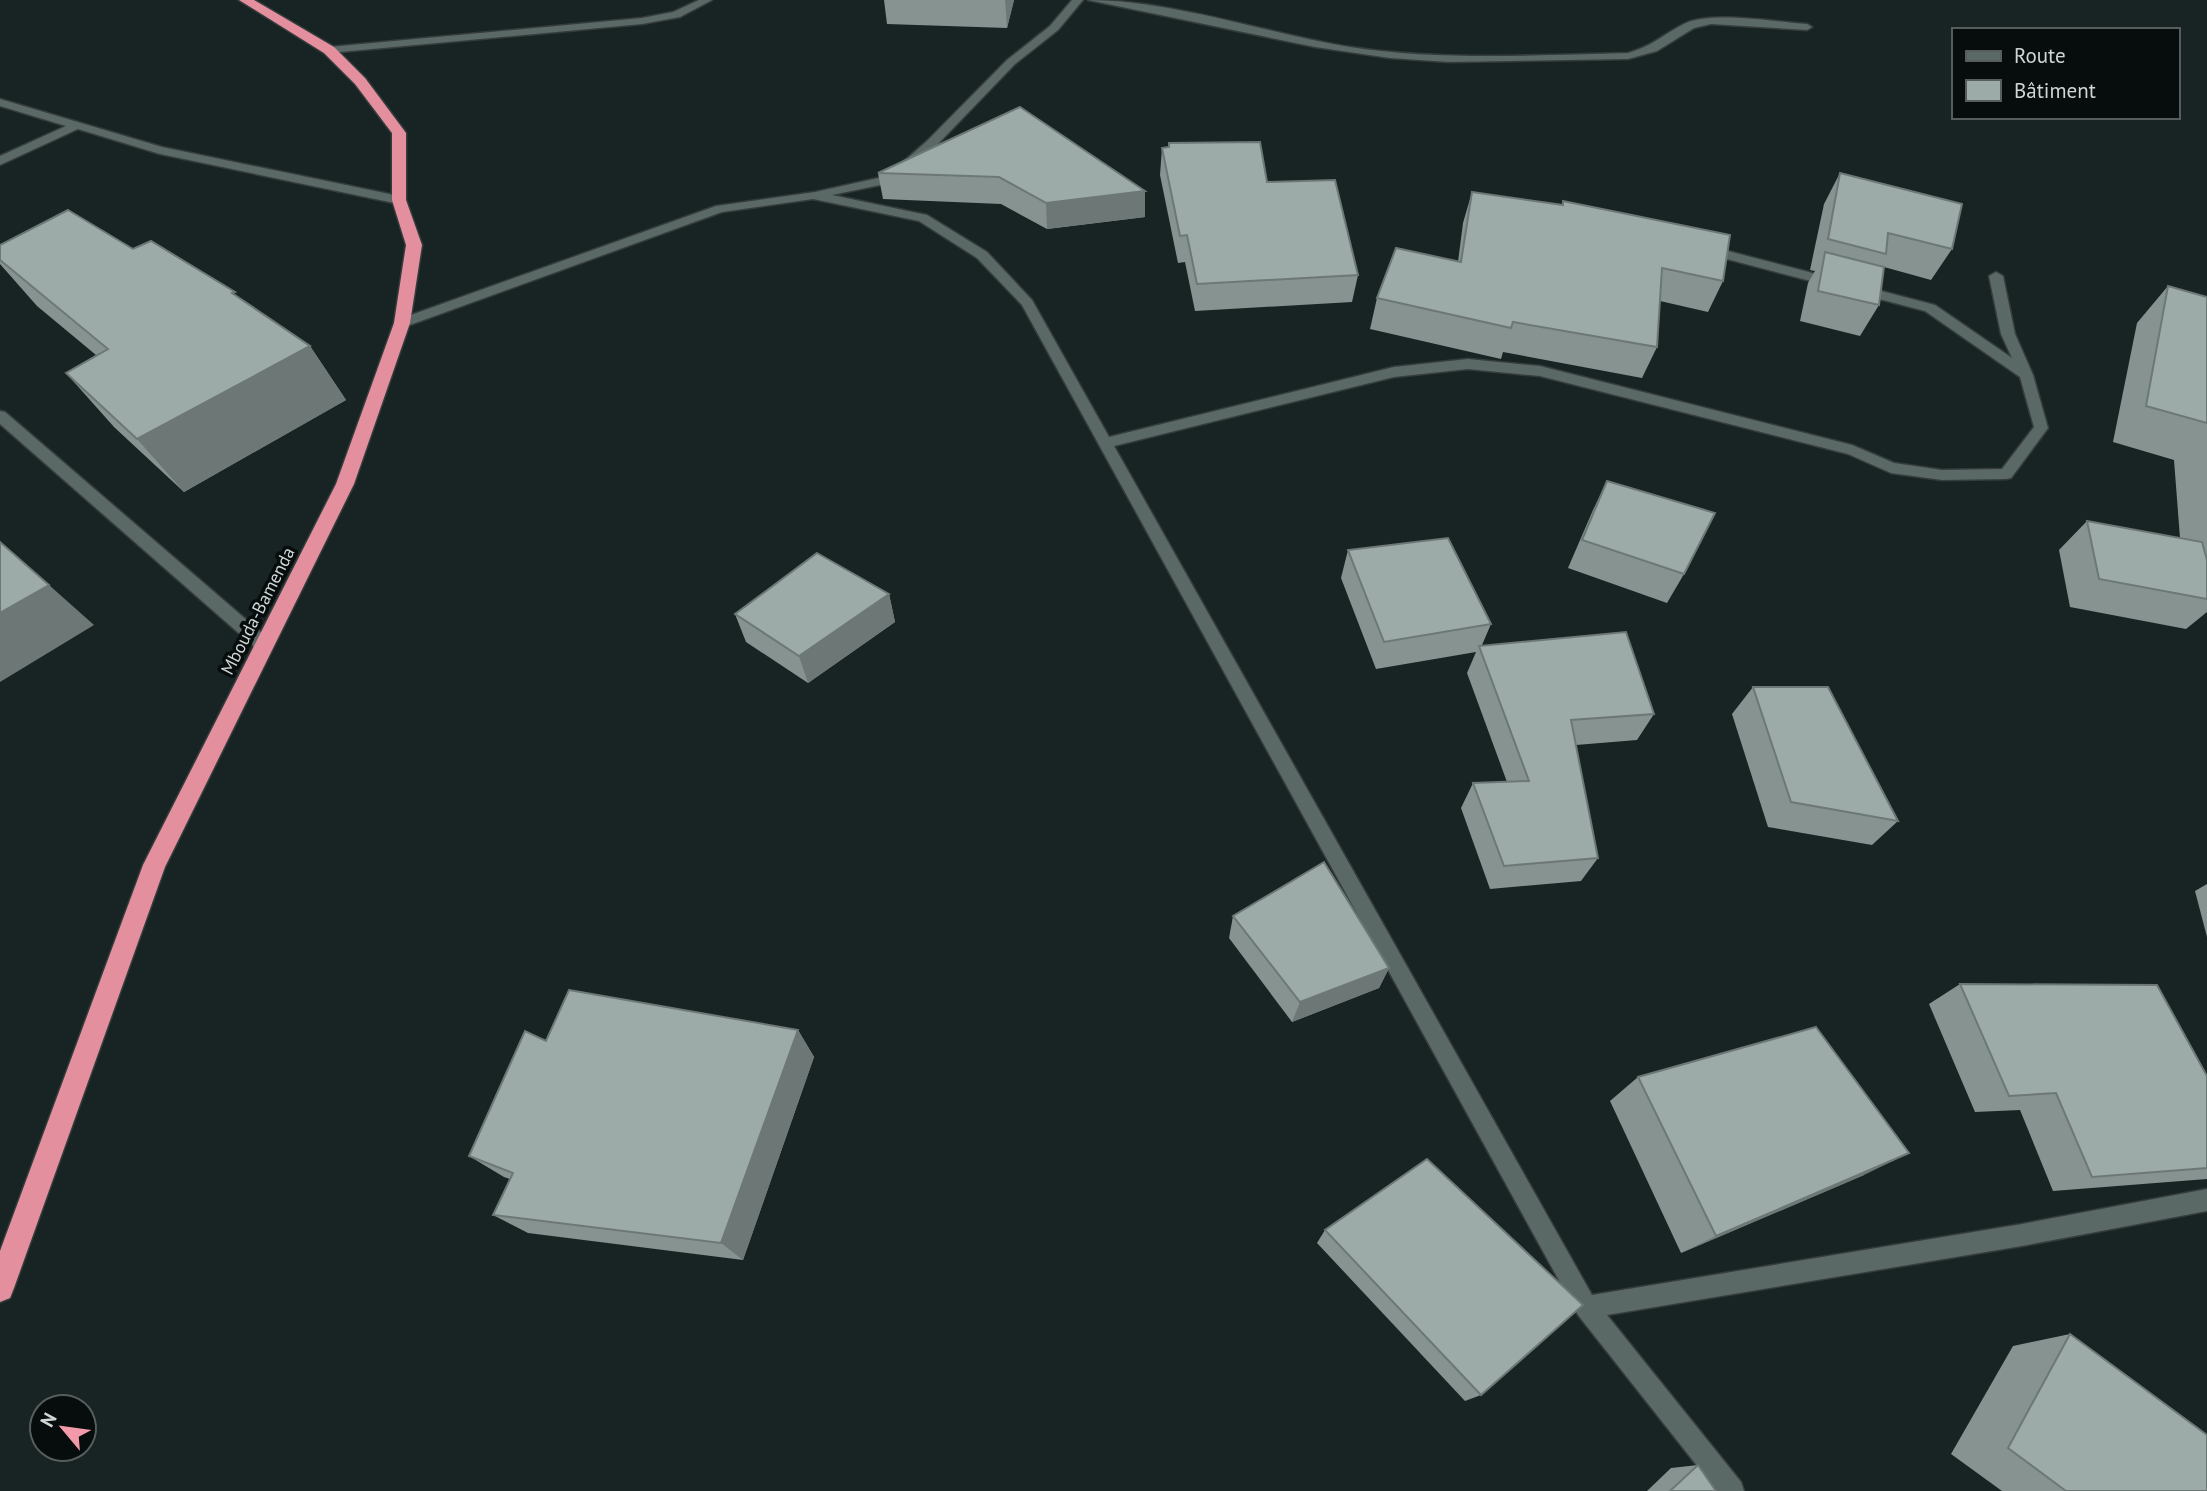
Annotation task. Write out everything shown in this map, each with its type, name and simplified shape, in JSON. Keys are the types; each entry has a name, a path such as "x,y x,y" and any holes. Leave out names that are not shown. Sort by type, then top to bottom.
{"highway":[{"name":"Mbouda-Bamenda","path":"0,1288 154,864 345,484 402,323 414,245 399,201 399,133 360,81 329,50 245,0"}],"street":[{"path":"329,50 642,21 676,15 707,0"},
{"path":"402,323 720,209 813,195 891,179 931,145 1011,62 1055,29 1079,0"},
{"path":"1093,0 1141,6 1336,47 1389,55 1470,60 1628,56 1653,49 1691,25 1711,21 1807,27"},
{"path":"0,102 160,150 399,201"},
{"path":"0,161 77,125"},
{"path":"813,195 923,218 982,255 1027,303 1586,1307 1732,1491"},
{"path":"1688,247 1706,249 1930,308 2026,375"},
{"path":"1105,443 1394,372 1468,364 1554,375 1852,450 1891,468 1942,475 2006,474 2041,428 2026,375 2008,334 1996,276"},
{"path":"0,416 264,645"},
{"path":"1586,1307 2022,1236 2207,1200"}],"building":[{"path":"1020,107 1145,191 1046,203 999,177 878,173"},
{"path":"1260,142 1267,182 1335,180 1358,275 1197,284 1187,235 1180,236 1162,148 1169,147 1169,143"},
{"path":"1840,173 1962,204 1952,249 1888,233 1886,254 1828,239"},
{"path":"1472,192 1563,205 1563,201 1730,235 1723,281 1662,268 1657,347 1513,322 1511,328 1377,298 1396,248 1461,262"},
{"path":"68,210 133,249 151,241 235,292 232,293 310,346 137,439 66,373 108,349 0,260 0,245"},
{"path":"1825,252 1884,267 1879,305 1818,291"},
{"path":"2168,286 2207,297 2207,423 2146,406"},
{"path":"1607,481 1715,513 1684,574 1582,540"},
{"path":"2087,521 2202,542 2207,560 2207,599 2099,579"},
{"path":"1448,538 1491,624 1384,642 1348,550"},
{"path":"0,542 49,585 0,613"},
{"path":"817,553 889,594 799,656 735,614"},
{"path":"1626,632 1654,714 1571,720 1598,858 1504,866 1473,783 1529,781 1479,646"},
{"path":"1753,687 1828,687 1898,821 1791,802"},
{"path":"1324,862 1389,968 1300,1002 1233,916"},
{"path":"1960,984 2157,985 2207,1076 2207,1168 2092,1177 2056,1093 2009,1096"},
{"path":"569,990 798,1030 721,1243 493,1215 513,1173 469,1156 525,1031 546,1041"},
{"path":"1816,1027 1909,1153 1716,1236 1638,1077"},
{"path":"1427,1159 1583,1305 1481,1395 1325,1230"},
{"path":"2070,1334 2207,1435 2207,1491 2066,1491 2008,1448"},
{"path":"1698,1465 1716,1491 1670,1491"}]}
